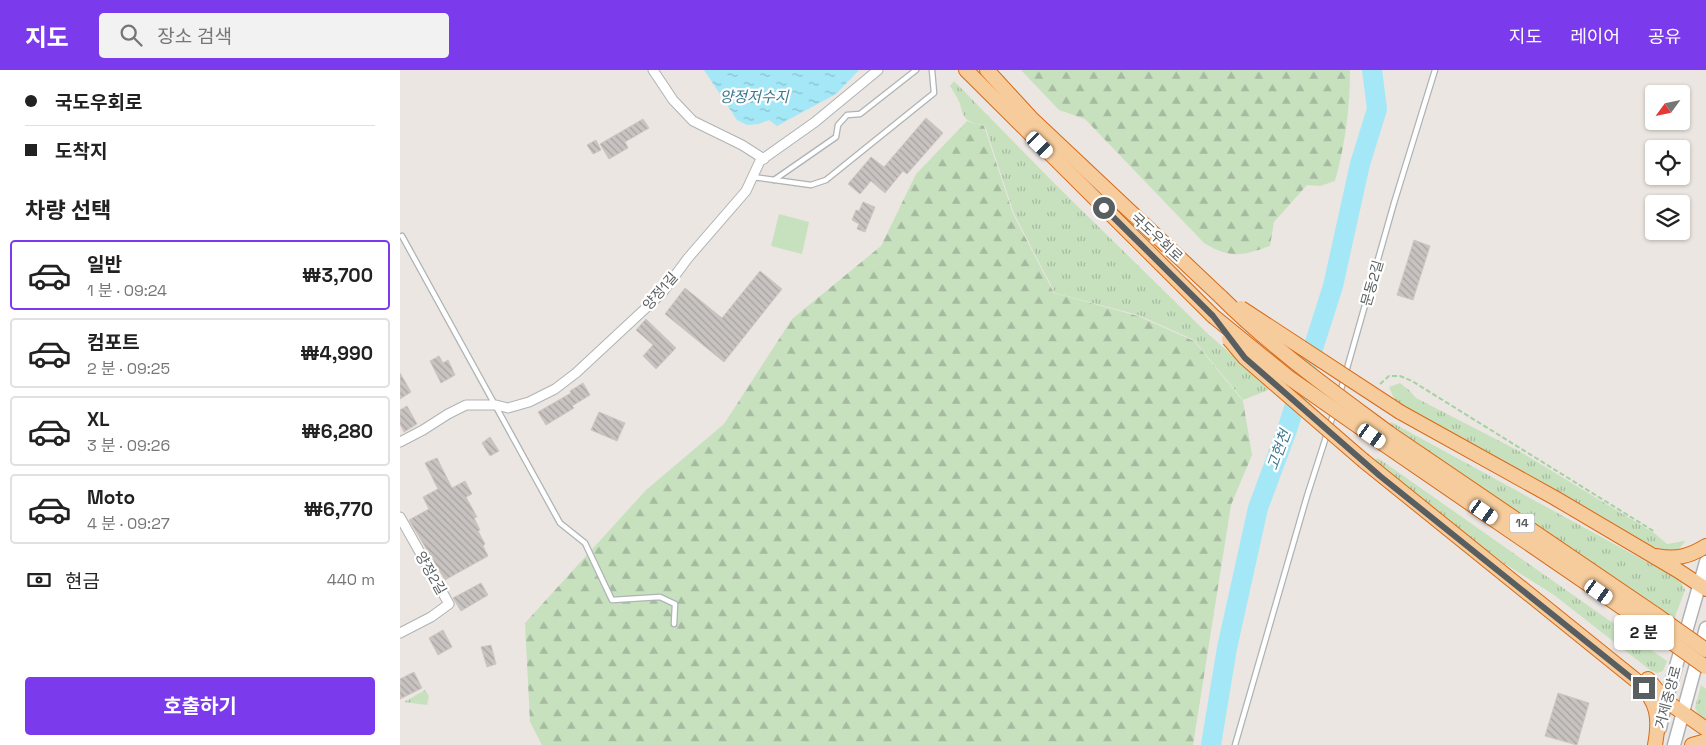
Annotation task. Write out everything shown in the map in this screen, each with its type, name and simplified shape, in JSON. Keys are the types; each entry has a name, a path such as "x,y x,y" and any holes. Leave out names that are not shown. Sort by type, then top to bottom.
{"highway":[{"name":"국도우회로","path":"966,70 1213,316"},
{"name":"국도우회로","path":"987,70 1031,118 1221,297"},
{"name":"14","path":"1221,297 1251,327 1387,439"},
{"path":"1221,297 1400,412 1546,494 1703,587"},
{"name":"14","path":"1213,316 1288,377 1387,439 1652,620 1706,650"},
{"path":"1213,316 1245,358 1364,461 1644,688 1651,696 1658,717 1656,745"},
{"path":"1648,553 1667,558 1681,558 1706,546"},
{"path":"1515,583 1538,592 1559,607 1646,676 1666,701 1706,729"},
{"name":"14","path":"1652,620 1706,667"},
{"path":"1692,745 1706,741"}],"main road":[{"name":"거제중앙로","path":"1656,745 1666,701 1703,587 1706,562"},
{"name":"거제중앙로","path":"1674,745 1706,628"}],"street":[{"path":"652,70 673,100 693,121 747,148 764,159"},
{"name":"양정1길","path":"400,442 448,414 466,406 496,405 508,408 529,402 555,389 576,373 662,293 688,258 746,191 760,161 815,122 878,70"},
{"name":"양정2길","path":"400,517 449,604 431,617 400,633"}],"lane":[{"path":"774,180 836,137 838,125 847,115 860,114 916,70"},
{"path":"752,177 811,185 826,180 934,93 932,70"},
{"name":"문동2길","path":"1235,745 1307,496 1350,358 1394,202 1435,70"},
{"path":"401,235 560,522 585,543 612,600 660,597 675,604 674,624"}],"green space":[{"path":"1021,70 1350,70 1346,126 1342,154 1335,181 1320,186 1307,185 1274,222 1270,246 1243,254 1222,252 1204,243 1085,119 1059,110"},
{"path":"954,81 1055,184 1207,333 1271,389 1243,400 1194,340 1138,315 1055,293 1014,214 985,126 965,118 958,99 950,86"},
{"path":"967,121 984,126 1013,214 1054,293 1138,316 1194,341 1243,401 1252,455 1231,505 1193,745 542,745 530,722 525,623 646,490 724,424 792,319 881,246 916,174"},
{"path":"779,214 809,222 802,254 771,246"},
{"path":"1400,383 1416,398 1519,451 1654,533 1667,544 1685,541 1680,548 1673,551 1653,547 1405,411 1396,403 1389,387"},
{"path":"1391,422 1680,580 1685,590 1673,622 1389,425"},
{"path":"1378,458 1667,661 1663,671 1657,673 1650,670 1554,595 1505,564 1460,530 1375,460"},
{"path":"1701,685 1706,689 1706,721 1698,714 1695,708"},
{"path":"425,690 429,696 427,705 404,702"}],"water":[{"name":"양정저수지","path":"704,70 859,70 836,94 777,126 769,120 759,124 747,125 737,120"}],"building":[{"path":"926,118 943,133 907,174 903,171 885,193 871,181 860,194 848,184 871,157 884,167"},
{"path":"643,119 649,128 625,142 628,148 609,159 600,144"},
{"path":"596,140 601,150 593,154 587,145"},
{"path":"863,202 875,207 865,232 857,229 859,224 852,220 856,210 859,211"},
{"path":"1414,240 1430,246 1413,300 1397,295"},
{"path":"760,271 782,289 724,362 665,314 685,288 722,318"},
{"path":"646,319 676,348 656,369 643,356 653,345 636,330"},
{"path":"439,356 443,363 448,360 455,375 441,383 430,361"},
{"path":"400,373 411,392 400,399"},
{"path":"583,383 590,395 572,406 574,408 546,425 538,412 571,393 570,391"},
{"path":"407,406 417,424 404,432 400,424 400,410"},
{"path":"599,412 625,423 617,441 591,430"},
{"path":"490,437 499,451 490,456 482,443"},
{"path":"437,458 452,488 465,481 472,494 466,497 477,517 474,518 488,556 445,580 409,520 429,509 423,497 438,489 425,463"},
{"path":"481,583 488,595 461,611 453,598"},
{"path":"443,630 452,647 438,655 429,638"},
{"path":"491,645 496,664 487,667 481,647"},
{"path":"414,672 422,688 400,699 400,679"},
{"path":"1558,693 1589,703 1577,745 1545,736"}],"waterway":[{"name":"고현천","path":"1211,745 1227,648 1258,508 1287,430 1333,286 1360,164 1377,109 1372,70"}],"route":[{"path":"1104,208 1213,316 1245,358 1380,476 1644,688"}]}
